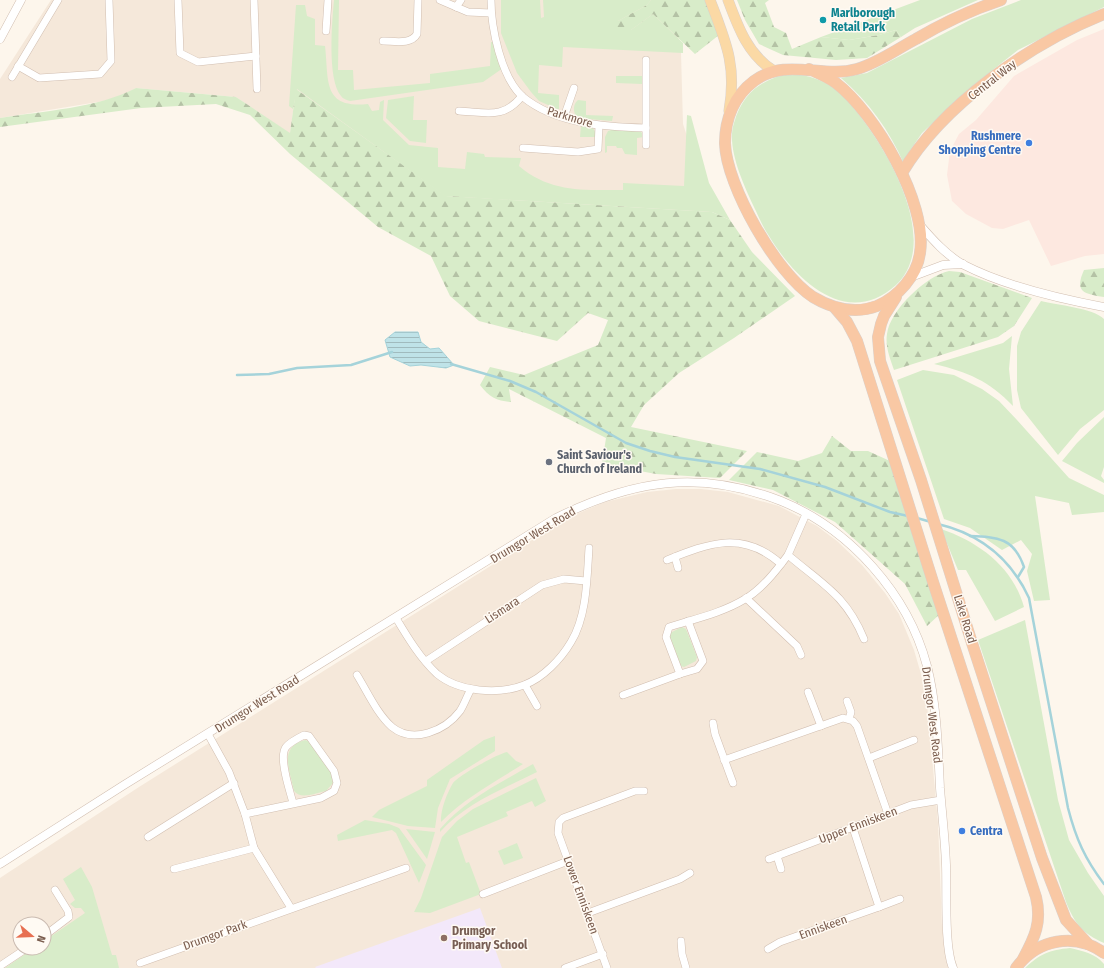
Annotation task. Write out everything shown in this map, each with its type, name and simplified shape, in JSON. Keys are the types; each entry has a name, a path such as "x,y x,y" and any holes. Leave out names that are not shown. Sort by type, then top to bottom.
{"highway":[{"path":"808,69 832,80 855,101 878,131 902,173 918,222 921,240 920,253 911,277 901,289 880,305 870,308 853,310 835,308 813,297 803,289 779,262 740,198 725,146 727,121 742,92 752,83 774,71 792,68 844,71 866,66 940,25 995,1"},
{"name":"Central Way","path":"902,173 912,155 933,130 995,76 1012,63 1061,34 1104,14"},
{"name":"Lake Road","path":"901,289 884,316 878,337 880,361 937,529 972,643 1042,858 1066,920 1088,944"},
{"name":"Lake Road","path":"835,308 847,322 857,341 914,523 1036,897 1039,912 1037,928 1019,964"},
{"path":"1019,964 1037,948 1053,942 1071,940 1088,944 1104,953"}],"main road":[{"path":"710,0 723,34 733,72 732,95 727,121"},
{"path":"728,0 740,31 749,48 764,64 774,71"}],"street":[{"path":"0,39 21,0"},
{"path":"12,77 58,0"},
{"path":"18,66 39,78 100,74 111,61 108,0"},
{"path":"178,0 180,53 198,62 256,56"},
{"path":"254,0 257,89"},
{"path":"326,31 328,0"},
{"path":"383,41 406,41 416,37 418,0"},
{"path":"440,0 476,14 491,13"},
{"path":"456,7 461,0"},
{"name":"Parkmore","path":"491,0 491,13 502,62 510,79 522,96 544,109 564,117 599,126 646,128"},
{"path":"646,60 646,145"},
{"path":"564,117 574,88"},
{"path":"459,111 499,113 510,108 522,96"},
{"path":"523,148 578,152 598,149 599,126"},
{"path":"918,222 938,244 964,264 1026,288 1104,307"},
{"path":"911,277 943,265 964,264"},
{"name":"Drumgor West Road","path":"0,864 124,785 556,518 602,497 621,491 661,483 706,483 759,493 789,504 840,536 872,566 895,598 920,646 927,666 936,734 946,862 948,944 954,968"},
{"path":"680,674 666,637 669,627 734,605 746,598 762,584 788,555 806,514"},
{"path":"667,560 700,548 728,542 755,548 781,564"},
{"path":"396,618 414,648 444,678 471,689 502,689 525,685 539,676 557,660 571,642 578,626 586,581 589,548"},
{"path":"788,555 830,588 841,600 852,613 864,639"},
{"path":"675,556 678,568"},
{"name":"Lismara","path":"426,661 542,585 564,580 586,581"},
{"path":"746,598 797,646 801,655"},
{"path":"623,695 697,669 703,661 688,621"},
{"path":"357,675 391,726 400,732 413,736 431,732 448,723 460,711 471,689"},
{"path":"525,685 537,706"},
{"path":"808,692 821,726"},
{"path":"847,702 851,712 849,719"},
{"path":"724,760 843,718 849,719 856,726 869,758 888,814"},
{"path":"713,723 714,734 733,784"},
{"path":"208,734 234,783 245,814 254,848 291,908"},
{"path":"245,814 320,798 334,791 337,783 334,771 309,736 304,735 290,744 284,752 283,759 293,803"},
{"path":"869,758 914,740"},
{"path":"148,837 234,783"},
{"path":"554,816 559,822 562,818 635,791 644,791"},
{"name":"Upper Enniskeen","path":"769,859 911,805 941,800"},
{"name":"Lower Enniskeen","path":"559,822 558,833 607,968"},
{"path":"853,828 879,907"},
{"path":"174,869 254,848"},
{"path":"777,856 781,869"},
{"path":"483,894 568,861"},
{"name":"Drumgor Park","path":"140,963 406,868"},
{"path":"588,913 680,879 690,873"},
{"path":"52,930 69,917 68,911 55,890"},
{"name":"Enniskeen","path":"768,949 780,942 900,899"},
{"path":"681,941 682,954 686,968"},
{"path":"565,968 603,954"},
{"path":"0,966 15,956"}],"shaded area":[{"path":"51,0 672,0 681,53 683,124 712,212 445,196 296,89 290,134 236,97 136,88 123,95 104,101 0,118 0,79"},
{"name":"Rushmere Shopping Centre","path":"1104,29 1104,254 1085,256 1051,266 1029,220 1003,229 992,228 966,214 952,201 947,175 950,151 959,134 976,120 1014,76 1077,40"},
{"path":"676,489 701,489 728,492 779,506 817,526 837,541 862,565 885,593 899,614 914,650 921,674 928,713 938,823 942,926 948,968 0,968 0,878 139,787 567,518 605,502 647,492"},
{"name":"Drumgor Primary School","path":"480,908 502,968 315,967"}],"green space":[{"path":"334,0 339,0 338,70 353,70 354,90 430,83 430,74 490,66 491,42 494,42 503,68 483,82 350,101 346,100 342,97 337,88 332,64"},
{"path":"501,0 540,0 541,18 544,17 543,0 651,0 647,5 618,21 631,30 653,14 683,43 683,53 563,47 562,67 539,65 538,93 559,95 559,109 557,109 539,101 517,73 501,33"},
{"path":"651,0 706,0 719,35 695,54 653,14 631,30 621,34 616,30 618,21 647,5"},
{"path":"737,0 769,0 765,3 774,27 786,33 792,49 821,37 849,40 879,35 896,30 901,37 867,58 836,60 783,55 759,44 745,20"},
{"path":"920,0 978,0 915,28 901,37 896,30 879,35 849,40 821,37"},
{"path":"1021,0 1104,0 1104,7 1018,50 975,84 922,133 911,149 904,164 892,140 877,117 860,96 841,78 867,73 972,19"},
{"path":"296,5 305,5 307,16 315,19 315,45 325,46 328,81 335,97 342,102 368,104 372,111 379,110 380,102 384,100 383,120 409,145 438,148 438,167 465,169 467,152 484,154 485,157 521,158 519,166 531,175 543,181 568,188 581,190 623,190 623,183 684,186 687,115 691,116 709,183 730,220 712,212 445,196 297,89 293,109 289,106"},
{"path":"792,73 825,82 841,94 872,133 888,158 901,186 910,214 914,241 910,265 896,285 877,298 859,302 841,301 824,294 807,282 780,252 767,232 740,176 732,143 732,133 738,112 748,95 763,83"},
{"path":"616,76 642,76 642,84 616,83"},
{"path":"136,88 236,97 290,133 296,89 446,196 712,212 730,220 752,252 795,296 734,338 679,373 644,405 631,427 747,451 720,478 656,474 602,464 606,438 509,389 511,402 502,401 487,393 480,385 490,367 524,375 598,345 608,320 588,313 557,341 479,321 450,296 431,256 378,227 290,154 250,115 216,104 141,108 0,127 0,118 70,108 105,100"},
{"path":"414,96 413,120 427,120 426,143 410,141 386,118 388,100"},
{"path":"578,100 586,101 586,115 613,116 612,121 588,119 576,116 574,108 575,103"},
{"path":"581,125 593,128 598,137 580,137"},
{"path":"615,129 640,130 644,137 637,138 637,155 625,154 622,148 617,148 616,146 607,146 607,152 605,153 605,137 608,131"},
{"path":"1104,268 1104,297 1091,295 1083,291 1080,283 1084,270"},
{"path":"949,271 960,272 1032,298 1014,326 998,337 894,370 888,352 887,334 895,315 910,295 930,280"},
{"path":"1041,301 1092,312 1104,319 1104,410 1080,429 1058,455 1021,408 1017,390 1017,346 1021,332"},
{"path":"1012,336 1009,369 1013,406 995,390 968,374 934,364 1003,343"},
{"path":"923,370 954,375 982,389 999,401 1069,478 1104,495 1104,512 1072,515 1069,503 1035,496 1050,600 1034,601 1027,571 1032,554 1021,540 1002,550 970,528 944,519 897,380"},
{"path":"1104,417 1104,467 1101,476 1104,483 1062,461 1077,443"},
{"path":"832,436 851,451 868,451 890,461 940,614 927,626 905,584 835,522 773,490 729,480 757,452 798,461 822,453"},
{"path":"941,529 968,541 993,558 1012,580 1024,607 995,621 966,570 958,570"},
{"path":"1025,620 1058,800 1069,840 1088,873 1104,896 1104,943 1080,927 1066,902 978,640"},
{"path":"682,627 686,629 697,657 696,661 684,667 681,666 669,635"},
{"path":"495,736 495,751 450,779 438,808 435,828 408,826 372,817 379,810 427,786 427,780 484,740"},
{"path":"305,740 311,742 331,772 333,783 326,791 300,795 294,791 288,760 291,748 297,743"},
{"path":"507,752 516,761 523,764 460,805 441,822 444,802 453,783 462,775"},
{"path":"533,764 537,772 473,805 450,822 440,832 440,829 460,809 496,785"},
{"path":"536,778 546,801 535,807 532,801 506,812 508,816 457,837 466,863 469,862 481,894 430,913 414,912 421,898 442,837 457,821 473,809"},
{"path":"365,820 389,824 399,828 426,865 419,883 396,833 392,830 338,841 337,835"},
{"path":"406,829 435,832 427,859"},
{"path":"517,843 523,858 504,865 498,851"},
{"path":"81,867 92,887 112,955 116,955 119,968 5,968 22,956 52,956 52,936 85,913 81,908 75,908 70,904 75,900 63,879"},
{"path":"1070,948 1097,957 1104,964 1104,968 1025,968 1040,956 1056,950"}],"water":[{"path":"395,332 418,332 421,342 430,349 439,348 454,365 446,368 421,365 410,366 390,357 385,340"}],"waterway":[{"path":"237,375 269,374 297,368 351,365 392,352"},
{"path":"451,364 510,381 536,392 626,443 650,451 675,457 760,469 825,487 890,512 908,516"},
{"path":"917,518 931,522"},
{"path":"938,524 967,534 992,550 1013,571 1029,598 1068,808 1074,829 1082,848 1091,866 1104,884"},
{"path":"970,536 989,537 1004,541 1010,545 1020,557 1024,567 1018,577"}],"place":[{"name":"Marlborough Retail Park","path":"823,20"},
{"name":"Rushmere Shopping Centre","path":"1029,143"},
{"name":"Saint Saviour's Church of Ireland","path":"549,462"},
{"name":"Centra","path":"962,831"},
{"name":"Drumgor Primary School","path":"444,938"}]}
